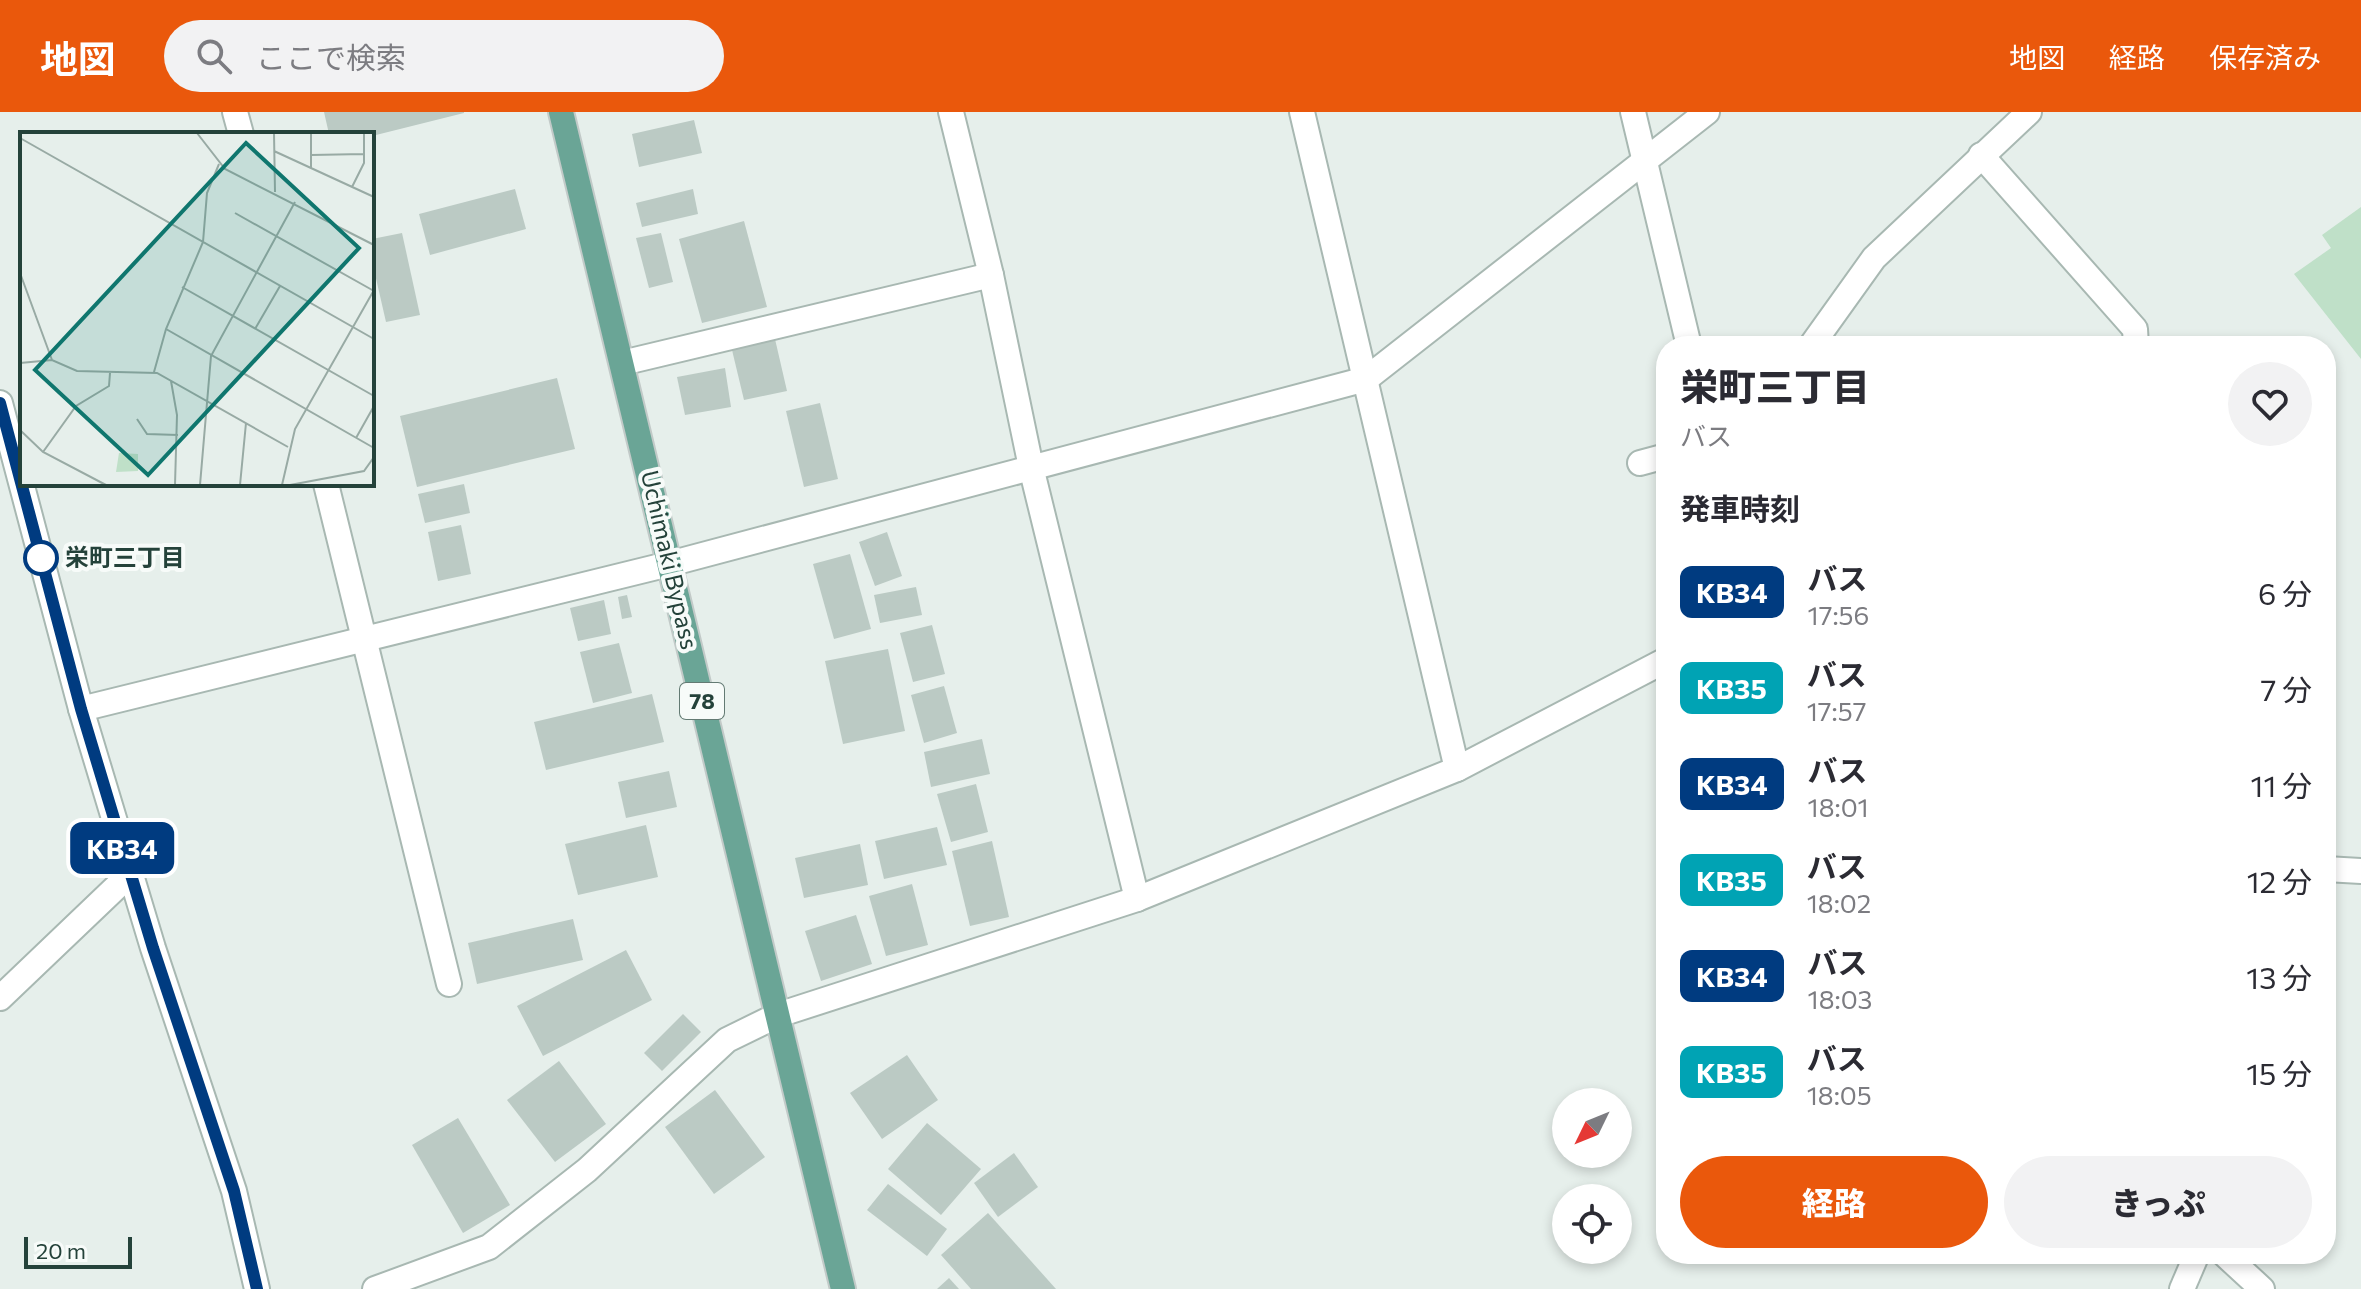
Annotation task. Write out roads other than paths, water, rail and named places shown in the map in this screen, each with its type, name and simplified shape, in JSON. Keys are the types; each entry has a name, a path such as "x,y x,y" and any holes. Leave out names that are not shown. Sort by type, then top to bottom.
{"main road":[{"name":"Uchimaki Bypass","path":"561,112 843,1289"}],"street":[{"path":"235,112 240,132"},
{"path":"951,112 991,275 1031,467 1137,899"},
{"path":"1302,112 1457,769"},
{"path":"1633,112 1687,336"},
{"path":"81,709 669,564 1366,379 1707,112"},
{"path":"1818,336 1874,258 2029,112"},
{"path":"1981,155 2135,329 2135,336"},
{"path":"622,363 991,275"},
{"path":"0,403 20,479"},
{"path":"1640,463 1656,459"},
{"path":"22,486 81,709 130,874 234,1191 257,1289"},
{"path":"326,486 449,984"},
{"path":"375,1289 489,1247 587,1170 727,1040 778,1015 1137,899 1457,769 1656,665"},
{"path":"2336,870 2361,871"},
{"path":"0,998 130,874"},
{"path":"2182,1289 2193,1264"},
{"path":"2235,1264 2262,1289"}],"place":[{"name":"栄町三丁目","path":"41,558"}]}
